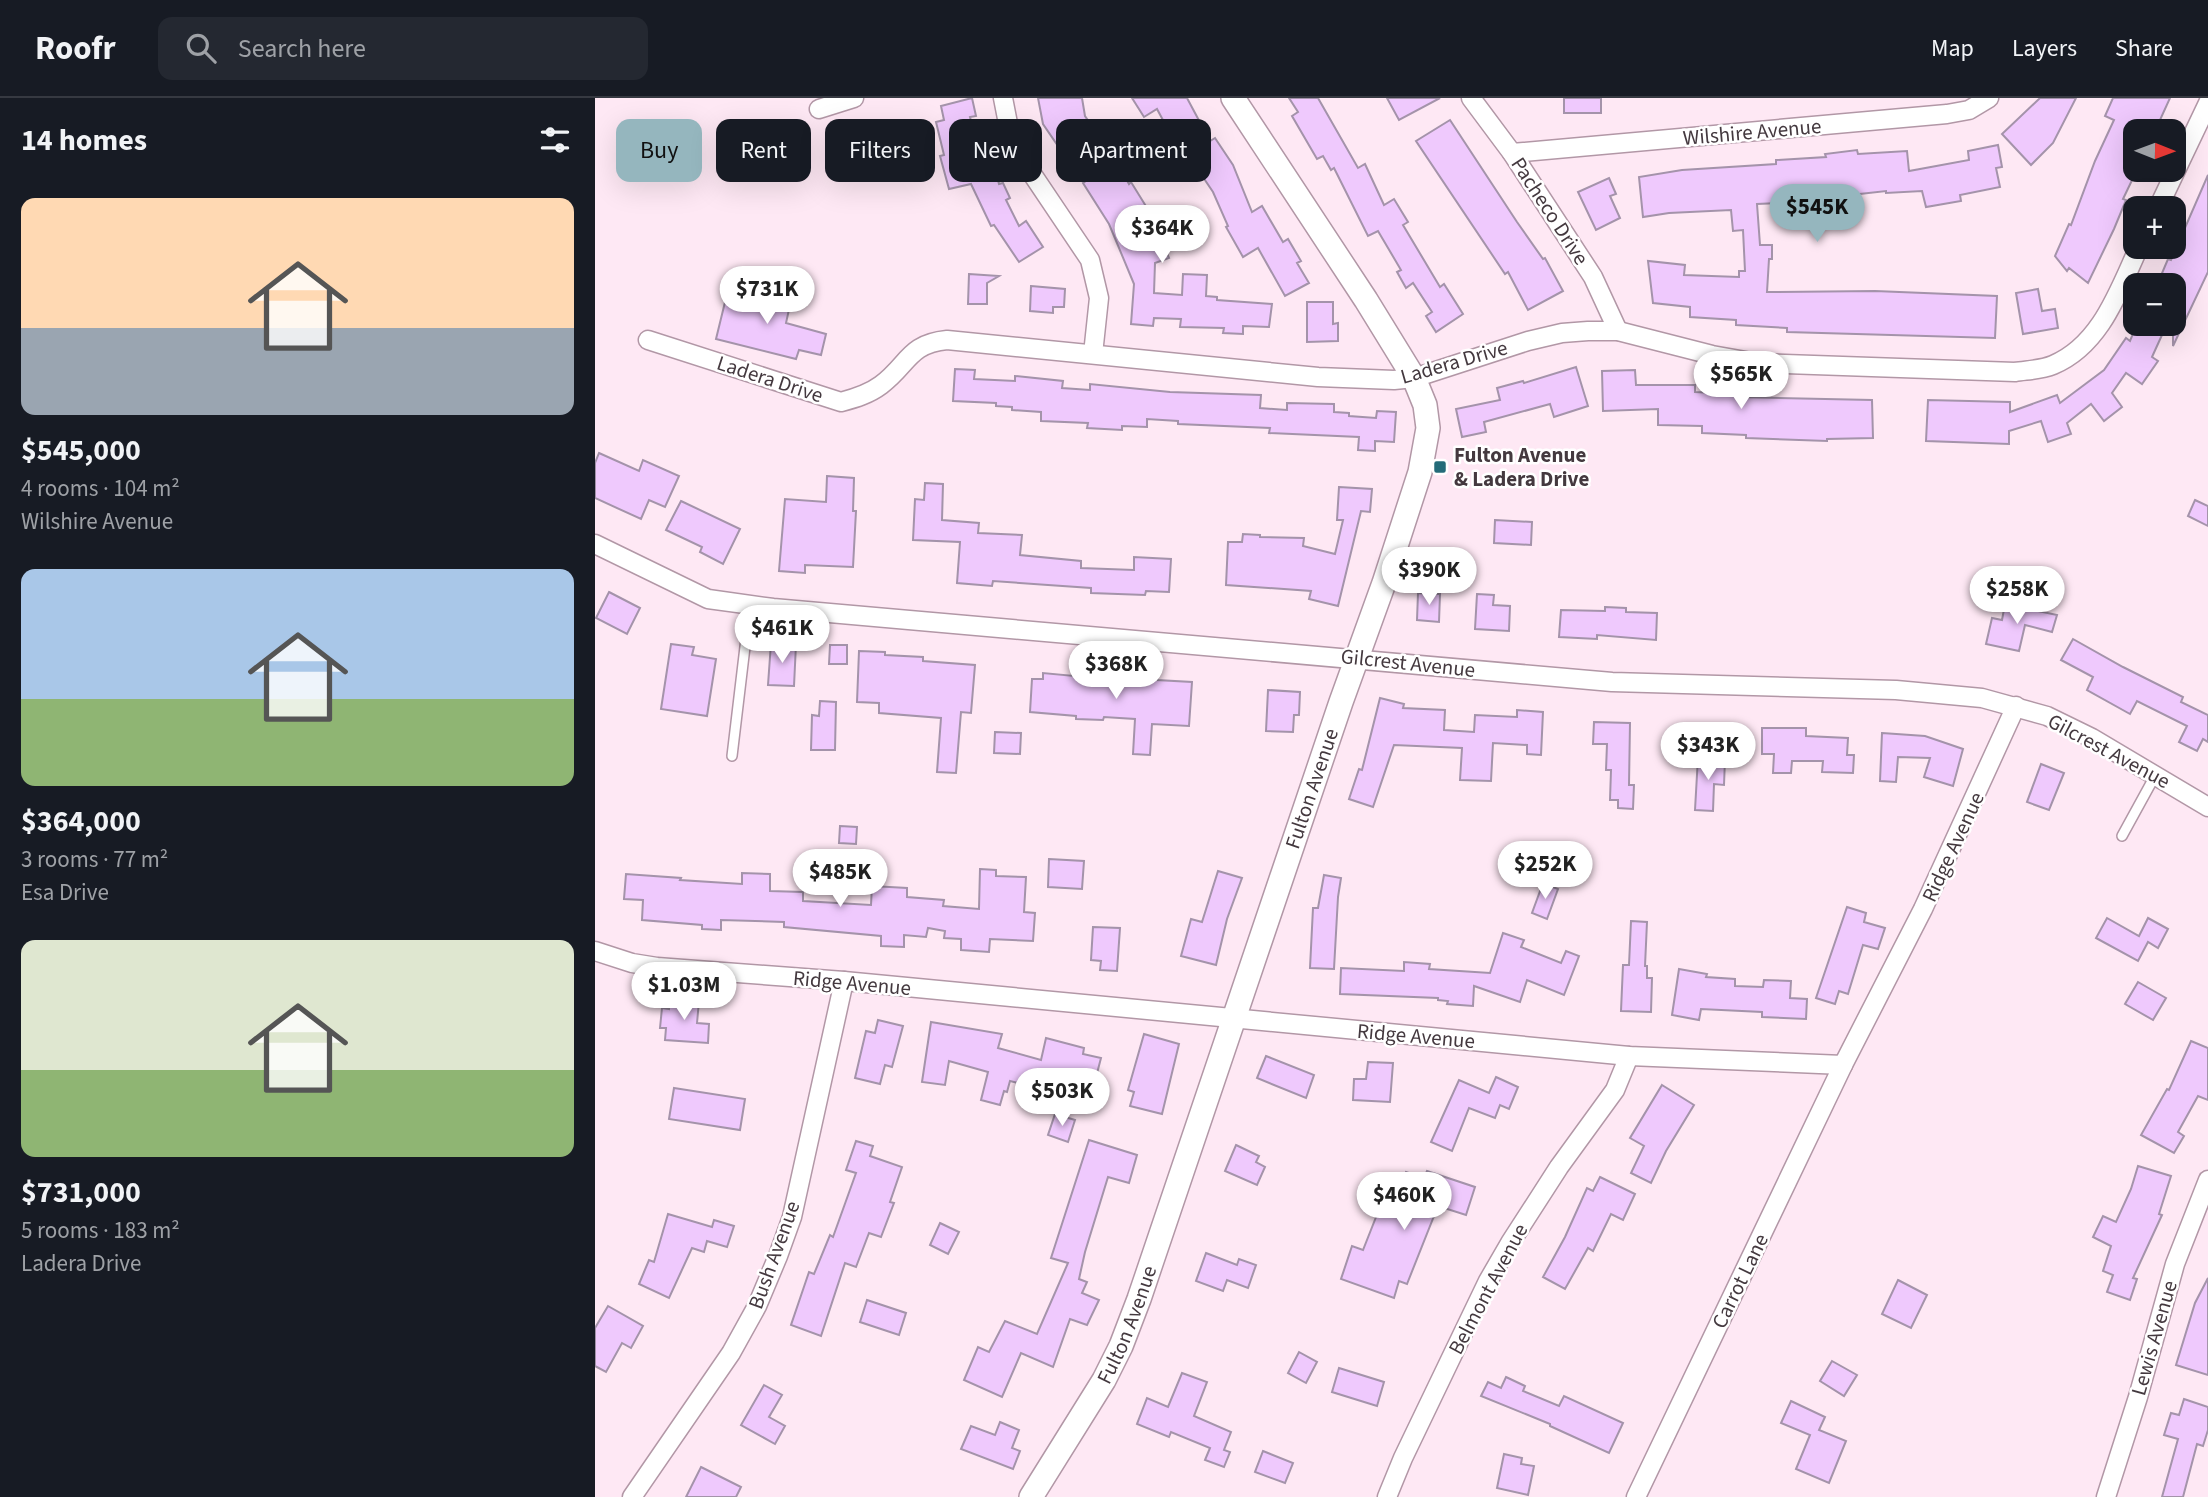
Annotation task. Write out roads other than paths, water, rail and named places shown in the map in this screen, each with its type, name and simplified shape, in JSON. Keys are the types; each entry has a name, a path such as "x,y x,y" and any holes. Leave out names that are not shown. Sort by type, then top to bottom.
{"street":[{"path":"819,109 854,98"},
{"path":"1003,98 1012,145 1090,260 1099,298 1093,354"},
{"name":"Fulton Avenue","path":"1031,1497 1104,1380 1121,1346 1384,583 1426,446 1428,428 1425,405 1414,378 1233,98"},
{"name":"Pacheco Drive","path":"1472,98 1512,153 1593,277 1618,331"},
{"name":"Wilshire Avenue","path":"1512,153 1947,114 1969,110 1989,98"},
{"path":"2164,196 2208,103"},
{"name":"Ladera Drive","path":"648,340 841,402 860,397 882,384 918,347 933,341 947,340 1318,377 1394,380 1414,378 1528,341 1562,333 1618,331 1712,355 1758,363 2015,372 2041,369 2071,355 2093,334 2105,317 2133,259"},
{"name":"Gilcrest Avenue","path":"595,544 708,599 750,605 1612,682 1939,693 1982,698 2047,716 2156,774 2208,807"},
{"name":"Ridge Avenue","path":"595,951 632,963 657,967 843,981 1629,1056 1843,1065 1923,909 2016,706"},
{"name":"Bush Avenue","path":"632,1497 731,1353 757,1306 778,1256 792,1217 843,981"},
{"name":"Belmont Avenue","path":"1387,1497 1488,1281 1559,1167 1615,1090 1629,1056"},
{"name":"Carrot Lane","path":"1636,1497 1843,1065"},
{"name":"Lewis Avenue","path":"2106,1497 2138,1397 2175,1264 2208,1180"}],"lane":[{"path":"732,756 750,605"},
{"path":"2122,836 2156,774"}],"place":[{"name":"Fulton Avenue & Ladera Drive","path":"1440,467"}]}
